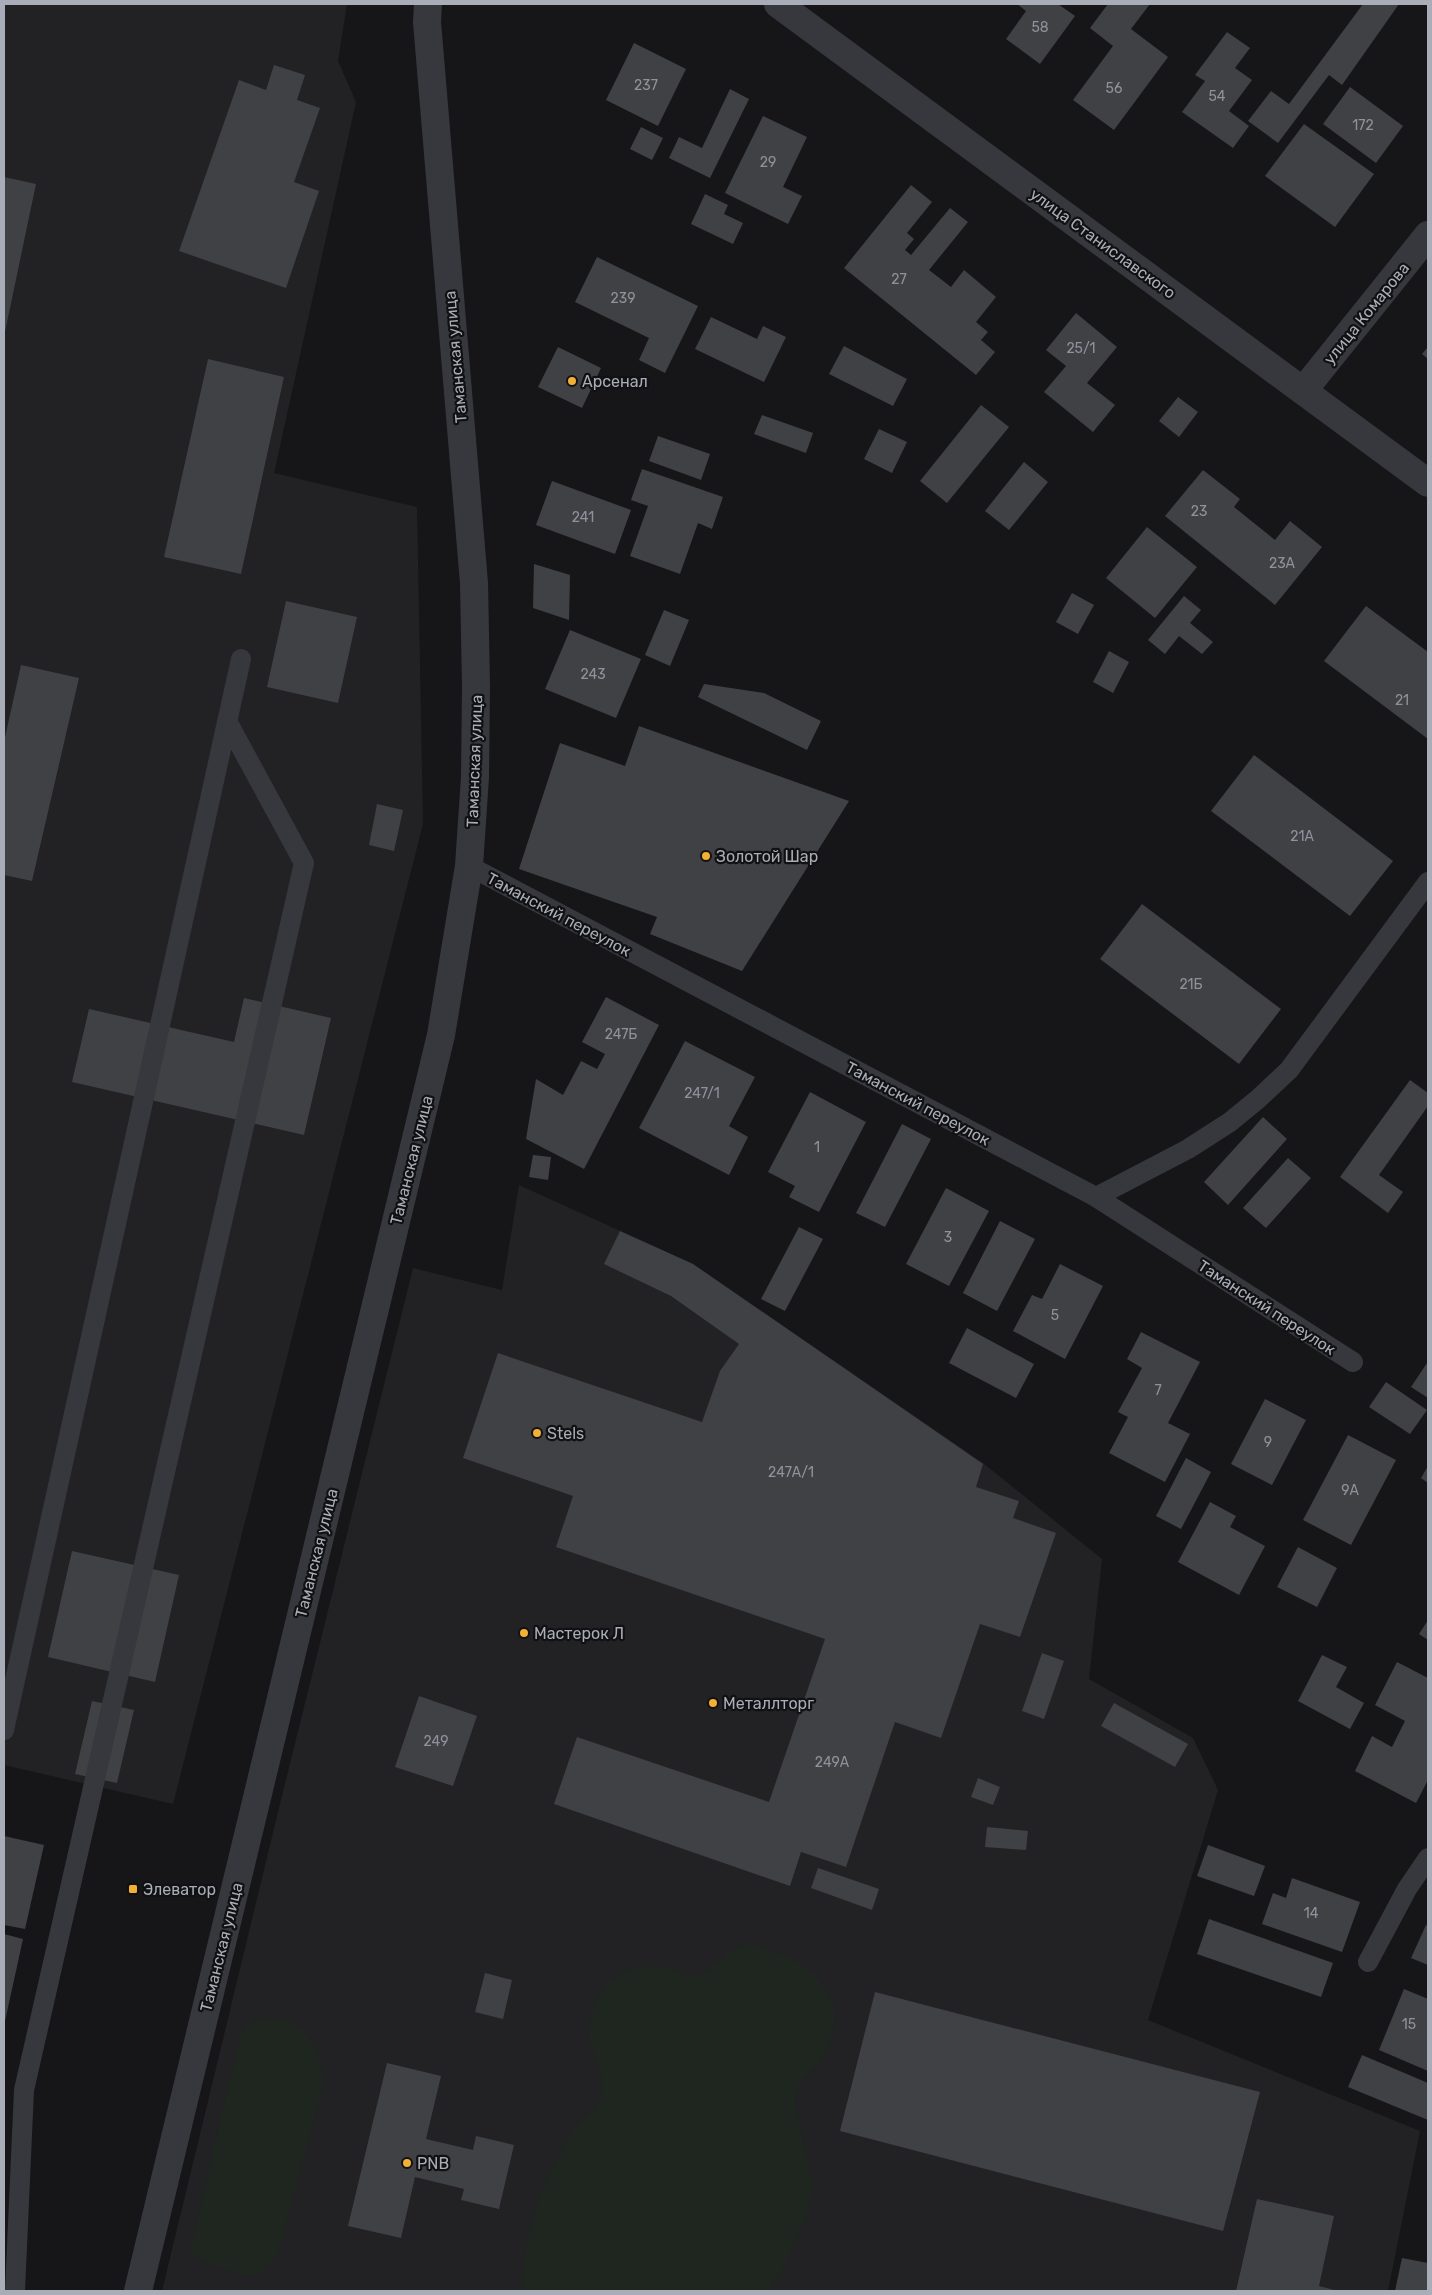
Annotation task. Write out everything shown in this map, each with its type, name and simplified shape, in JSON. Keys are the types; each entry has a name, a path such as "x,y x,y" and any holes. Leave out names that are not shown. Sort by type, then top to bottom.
{"street":[{"name":"Таманская улица","path":"138,2291 439,1044 457,948 469,866 475,777 474,583 427,22 428,4"},
{"name":"улица Станиславского","path":"778,4 1428,483"},
{"name":"улица Комарова","path":"1303,391 1428,235"}],"lane":[{"path":"4,1730 241,659"},
{"path":"15,2291 24,2090 304,864 227,721"},
{"name":"Таманский переулок","path":"469,866 1096,1197 1353,1362"},
{"path":"1096,1197 1188,1149 1230,1122 1289,1070 1428,882"},
{"path":"1368,1962 1407,1889 1428,1858"}],"shaded area":[{"path":"4,4 347,4 338,61 356,102 274,473 417,507 423,824 173,1804 4,1765"},
{"path":"519,1185 693,1264 983,1463 1102,1559 1089,1679 1193,1738 1218,1790 1148,2020 1420,2131 1388,2291 162,2291 413,1268 502,1290"},
{"path":"750,1944 771,1950 791,1959 808,1970 822,1983 831,1998 835,2016 832,2036 822,2059 802,2082 794,2099 813,2185 809,2209 781,2272 768,2291 522,2291 525,2255 533,2218 545,2182 572,2133 595,2109 600,2100 602,2081 589,2036 589,2028 590,2019 600,1994 616,1976 639,1967 664,1967 671,1968 688,1976 701,1975 734,1949"},
{"path":"259,2018 289,2022 306,2035 319,2058 324,2083 277,2257 258,2274 246,2276 196,2257 193,2255 191,2246 240,2037 245,2026"}],"building":[{"path":"1017,4 1058,4 1075,16 1040,64 1006,39 1026,11"},
{"path":"1108,4 1150,4 1131,29 1168,57 1114,130 1073,100 1113,46 1090,28"},
{"path":"1363,4 1399,4 1342,85 1329,75 1278,143 1248,121 1271,91 1289,104"},
{"path":"1227,32 1250,48 1235,68 1252,80 1229,111 1249,126 1233,148 1182,112 1205,81 1195,75"},
{"path":"634,43 686,69 658,126 606,100"},
{"path":"274,65 305,75 297,100 320,108 294,182 319,191 286,288 179,251 239,80 266,90"},
{"path":"1350,87 1403,126 1376,163 1323,124"},
{"path":"730,89 749,99 710,178 669,158 679,137 702,148"},
{"path":"763,116 807,137 783,187 802,196 788,224 725,193"},
{"path":"1304,124 1374,174 1335,227 1265,176"},
{"path":"641,127 663,138 652,160 630,149"},
{"path":"4,177 36,184 5,332 4,332"},
{"path":"911,185 932,202 907,233 914,239 905,250 911,255 950,208 968,222 929,270 951,287 964,270 996,297 976,322 988,332 981,340 995,352 976,375 844,268"},
{"path":"705,194 728,205 724,214 743,223 733,244 691,224"},
{"path":"597,257 698,306 665,373 639,360 649,338 575,302"},
{"path":"1076,313 1117,347 1087,383 1115,405 1093,432 1044,392 1066,366 1046,350"},
{"path":"711,317 757,339 763,326 786,337 764,382 695,349"},
{"path":"844,346 907,379 893,406 829,374"},
{"path":"558,347 601,368 582,408 538,387"},
{"path":"1428,347 1428,359 1422,354"},
{"path":"208,359 284,377 241,574 164,557"},
{"path":"1178,397 1198,412 1179,437 1159,421"},
{"path":"981,405 1009,427 947,503 920,481"},
{"path":"762,415 813,433 806,453 754,434"},
{"path":"879,429 907,442 892,473 864,459"},
{"path":"658,436 710,454 701,480 649,461"},
{"path":"1024,462 1048,482 1009,530 985,511"},
{"path":"642,469 723,497 712,529 698,523 680,574 630,556 648,506 631,500"},
{"path":"1203,470 1240,499 1234,507 1275,540 1290,521 1322,547 1275,605 1165,516"},
{"path":"552,481 631,510 615,554 536,525"},
{"path":"1147,527 1197,567 1155,618 1106,578"},
{"path":"534,564 570,575 569,620 533,608"},
{"path":"1072,593 1094,605 1078,634 1056,622"},
{"path":"1184,596 1201,610 1190,623 1213,642 1202,654 1179,636 1165,654 1148,640"},
{"path":"286,601 357,617 338,703 267,687"},
{"path":"1366,606 1428,652 1428,739 1324,661"},
{"path":"664,610 689,620 670,666 645,655"},
{"path":"570,630 641,659 616,718 545,689"},
{"path":"1109,651 1129,662 1113,693 1093,682"},
{"path":"21,665 79,678 32,881 4,875 4,742"},
{"path":"704,684 764,693 821,721 807,750 698,697"},
{"path":"639,726 849,801 742,971 650,934 657,917 519,869 560,743 625,766"},
{"path":"1254,755 1393,861 1350,916 1211,811"},
{"path":"377,804 403,810 394,851 369,845"},
{"path":"1142,904 1281,1009 1239,1064 1100,959"},
{"path":"606,997 659,1025 584,1169 526,1139 536,1079 563,1095 581,1061 597,1069 605,1054 582,1042"},
{"path":"244,998 331,1018 304,1135 72,1082 89,1009 234,1042"},
{"path":"685,1041 755,1077 729,1126 748,1137 729,1175 639,1128"},
{"path":"1410,1080 1428,1093 1428,1106 1379,1175 1403,1192 1388,1213 1340,1177"},
{"path":"810,1092 866,1122 819,1212 789,1197 795,1186 768,1172"},
{"path":"1263,1117 1287,1139 1228,1205 1204,1182"},
{"path":"902,1124 931,1139 885,1227 856,1213"},
{"path":"533,1155 551,1157 548,1180 529,1177"},
{"path":"1288,1158 1311,1178 1266,1228 1243,1208"},
{"path":"946,1188 989,1211 949,1286 906,1264"},
{"path":"1000,1221 1035,1239 997,1311 963,1293"},
{"path":"799,1227 823,1239 785,1311 761,1299"},
{"path":"620,1231 693,1264 983,1464 976,1487 1019,1501 1013,1518 1056,1533 1020,1637 980,1624 941,1738 895,1722 846,1867 801,1852 790,1886 554,1804 577,1737 769,1802 825,1639 556,1547 573,1496 463,1458 498,1353 702,1422 720,1371 739,1344 671,1296 604,1264"},
{"path":"1060,1264 1103,1286 1065,1359 1013,1331 1032,1295 1042,1299"},
{"path":"967,1328 1034,1364 1016,1398 949,1363"},
{"path":"1141,1332 1200,1362 1168,1423 1190,1434 1165,1482 1109,1453 1128,1417 1118,1412 1142,1368 1127,1359"},
{"path":"1428,1364 1428,1398 1411,1387"},
{"path":"1386,1382 1427,1410 1410,1434 1369,1407"},
{"path":"1265,1399 1306,1420 1272,1485 1231,1464"},
{"path":"1348,1435 1396,1460 1351,1545 1303,1520"},
{"path":"1186,1458 1211,1472 1181,1529 1156,1516"},
{"path":"1428,1466 1428,1483 1421,1478"},
{"path":"1210,1502 1236,1516 1230,1527 1265,1546 1239,1595 1178,1562"},
{"path":"1298,1547 1337,1568 1317,1607 1277,1587"},
{"path":"72,1551 179,1575 155,1682 48,1657"},
{"path":"1428,1620 1428,1640 1419,1634"},
{"path":"1042,1653 1064,1661 1044,1719 1022,1711"},
{"path":"1322,1655 1347,1667 1336,1687 1364,1703 1350,1729 1298,1701"},
{"path":"1397,1662 1428,1678 1428,1780 1416,1803 1355,1771 1372,1736 1392,1747 1405,1721 1375,1705"},
{"path":"419,1696 477,1716 453,1786 395,1767"},
{"path":"92,1701 134,1710 117,1783 75,1774"},
{"path":"1114,1703 1188,1744 1175,1767 1101,1726"},
{"path":"978,1778 1000,1787 993,1805 971,1797"},
{"path":"987,1827 1028,1831 1026,1850 985,1847"},
{"path":"4,1836 44,1845 25,1929 4,1925"},
{"path":"1208,1845 1265,1866 1254,1896 1197,1876"},
{"path":"818,1868 879,1889 872,1910 811,1888"},
{"path":"1292,1878 1360,1902 1342,1952 1262,1924 1273,1893 1286,1898"},
{"path":"1209,1919 1333,1963 1321,1997 1197,1954"},
{"path":"1426,1925 1428,1926 1428,1965 1411,1958"},
{"path":"4,1934 23,1939 5,2021 4,2021"},
{"path":"485,1973 512,1980 503,2019 475,2012"},
{"path":"1404,1989 1428,1999 1428,2071 1379,2050"},
{"path":"875,1992 1260,2092 1223,2231 840,2131"},
{"path":"1362,2055 1428,2083 1428,2120 1348,2087"},
{"path":"387,2063 441,2076 426,2139 473,2150 476,2136 514,2145 499,2209 461,2200 464,2189 415,2177 401,2238 348,2226"},
{"path":"1257,2199 1334,2216 1319,2286 1338,2291 1236,2291"},
{"path":"1402,2258 1428,2263 1428,2291 1395,2291"}],"place":[{"name":"Арсенал","path":"572,381"},
{"name":"Золотой Шар","path":"706,856"},
{"name":"Stels","path":"537,1433"},
{"name":"Мастерок Л","path":"524,1633"},
{"name":"Металлторг","path":"713,1703"},
{"name":"Элеватор","path":"133,1889"},
{"name":"PNB","path":"407,2163"}]}
